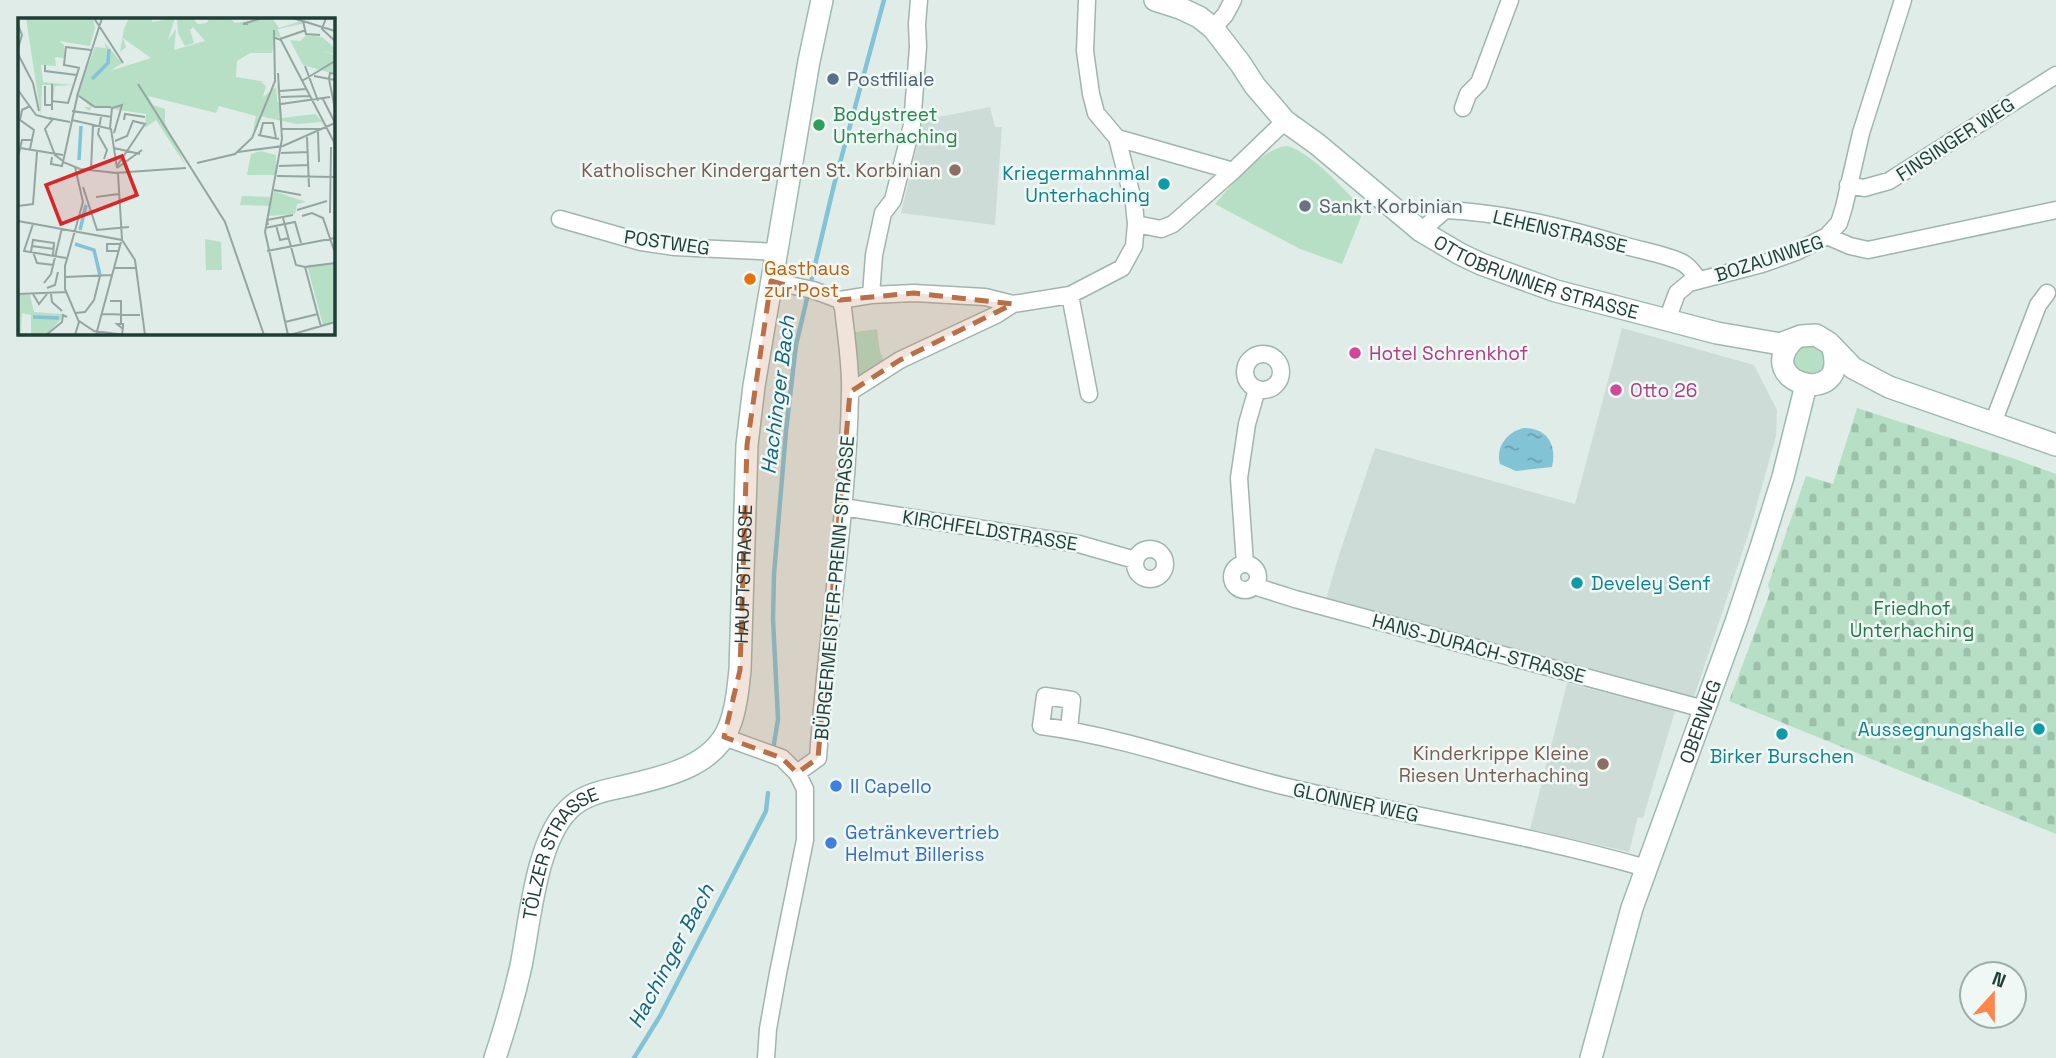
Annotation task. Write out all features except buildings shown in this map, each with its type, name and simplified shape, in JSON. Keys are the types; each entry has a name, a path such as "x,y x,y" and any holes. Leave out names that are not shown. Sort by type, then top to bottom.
{"main road":[{"name":"HAUPTSTRASSE","path":"724,737 730,727 738,692 747,445 756,365 808,61 822,0"},
{"name":"OTTOBRUNNER STRASSE","path":"1155,0 1199,17 1213,28 1284,121 1317,144 1422,231 1471,259 1537,284 1717,333 1780,344 1809,334 1816,335 1829,343 1853,368 1889,387 2056,445"},
{"name":"OTTOBRUNNER STRASSE","path":"1717,333 1766,356 1785,368 1793,380 1889,387"},
{"path":"1785,368 1785,352 1794,339"},
{"path":"1816,383 1835,366 1833,349"},
{"name":"OBERWEG","path":"1591,1058 1613,973 1646,868 1736,622 1816,383"},
{"name":"TÖLZER STRASSE","path":"495,1058 520,966 547,842 560,820 585,797 689,767 702,759 724,737"}],"street":[{"path":"871,295 874,255 883,213 893,200 912,125 919,0"},
{"path":"771,281 822,292 840,300 871,295 954,294 1013,303 1070,295 1122,268 1134,246 1134,204 1117,138 1096,113 1091,94 1085,51 1087,0"},
{"path":"1213,28 1225,15 1233,0"},
{"path":"1463,108 1468,94 1479,83 1510,0"},
{"path":"1827,236 1839,223 1864,124 1903,0"},
{"name":"FINSINGER WEG","path":"1848,185 1864,188 1889,181 2056,75"},
{"path":"1136,224 1161,229 1174,224 1284,121"},
{"path":"1117,138 1233,171"},
{"name":"LEHENSTRASSE","path":"1422,231 1445,210 1479,212 1572,230 1636,248 1683,263 1698,279"},
{"name":"BOZAUNWEG","path":"1667,320 1677,293 1689,283 1762,264 1796,252 1827,236 1868,250 2056,210"},
{"name":"POSTWEG","path":"560,219 641,242 777,252"},
{"path":"1993,423 2038,305 2047,293"},
{"path":"1070,295 1089,394"},
{"name":"BÜRGERMEISTER-PRENN-STRASSE","path":"797,773 818,758 843,507 850,392 844,308 840,300"},
{"path":"850,392 900,360 996,315 1013,303"},
{"name":"HANS-DURACH-STRASSE","path":"1257,389 1247,424 1239,478 1245,564 1234,570 1236,586 1245,589 1254,586 1704,709"},
{"name":"KIRCHFELDSTRASSE","path":"843,507 1079,544 1135,560"},
{"name":"GLONNER WEG","path":"1069,729 1283,786 1516,835 1646,868"},
{"path":"724,737 776,755 797,773 804,789 805,840 778,973 766,1058"}],"highlighted area":[{"path":"771,281 840,300 914,293 1013,304 900,360 850,392 818,758 797,773 782,758 724,737 740,670 747,445"}],"shaded area":[{"name":"Katholischer Kindergarten St. Korbinian","path":"990,107 995,127 1002,127 995,225 901,213 923,120"},
{"path":"1622,328 1754,365 1777,410 1776,436 1750,529 1689,712 1322,613 1375,448 1575,504"},
{"name":"Kinderkrippe Kleine Riesen Unterhaching","path":"1567,683 1675,711 1643,818 1638,817 1629,852 1530,829"}],"green space":[{"path":"1287,146 1306,155 1325,171 1358,203 1363,212 1342,264 1300,249 1215,204 1257,160 1277,148"},
{"path":"877,329 883,358 881,364 861,379 856,373 849,333"},
{"path":"1805,341 1826,348 1827,370 1808,379 1792,365 1794,350"},
{"name":"Friedhof Unterhaching","path":"1857,408 2056,474 2056,834 1729,701 1770,592 1768,585 1806,476 1833,484"}],"water":[{"path":"1524,428 1539,431 1549,440 1553,452 1552,467 1516,471 1500,464 1499,452 1504,441"}],"waterway":[{"name":"Hachinger Bach","path":"773,750 778,719 773,619 774,574 796,345 834,185 884,0"},
{"name":"Hachinger Bach","path":"634,1058 660,1016 766,811 768,793"}],"place":[{"name":"Postfiliale","path":"833,79"},
{"name":"Bodystreet Unterhaching","path":"819,125"},
{"name":"Katholischer Kindergarten St. Korbinian","path":"955,170"},
{"name":"Kriegermahnmal Unterhaching","path":"1164,184"},
{"name":"Sankt Korbinian","path":"1305,206"},
{"name":"Gasthaus zur Post","path":"750,279"},
{"name":"Hotel Schrenkhof","path":"1355,353"},
{"name":"Otto 26","path":"1616,390"},
{"name":"Develey Senf","path":"1577,583"},
{"name":"Aussegnungshalle","path":"2039,729"},
{"name":"Birker Burschen","path":"1782,734"},
{"name":"Kinderkrippe Kleine Riesen Unterhaching","path":"1603,764"},
{"name":"Il Capello","path":"836,786"},
{"name":"Getränkevertrieb Helmut Billeriss","path":"831,843"}]}
